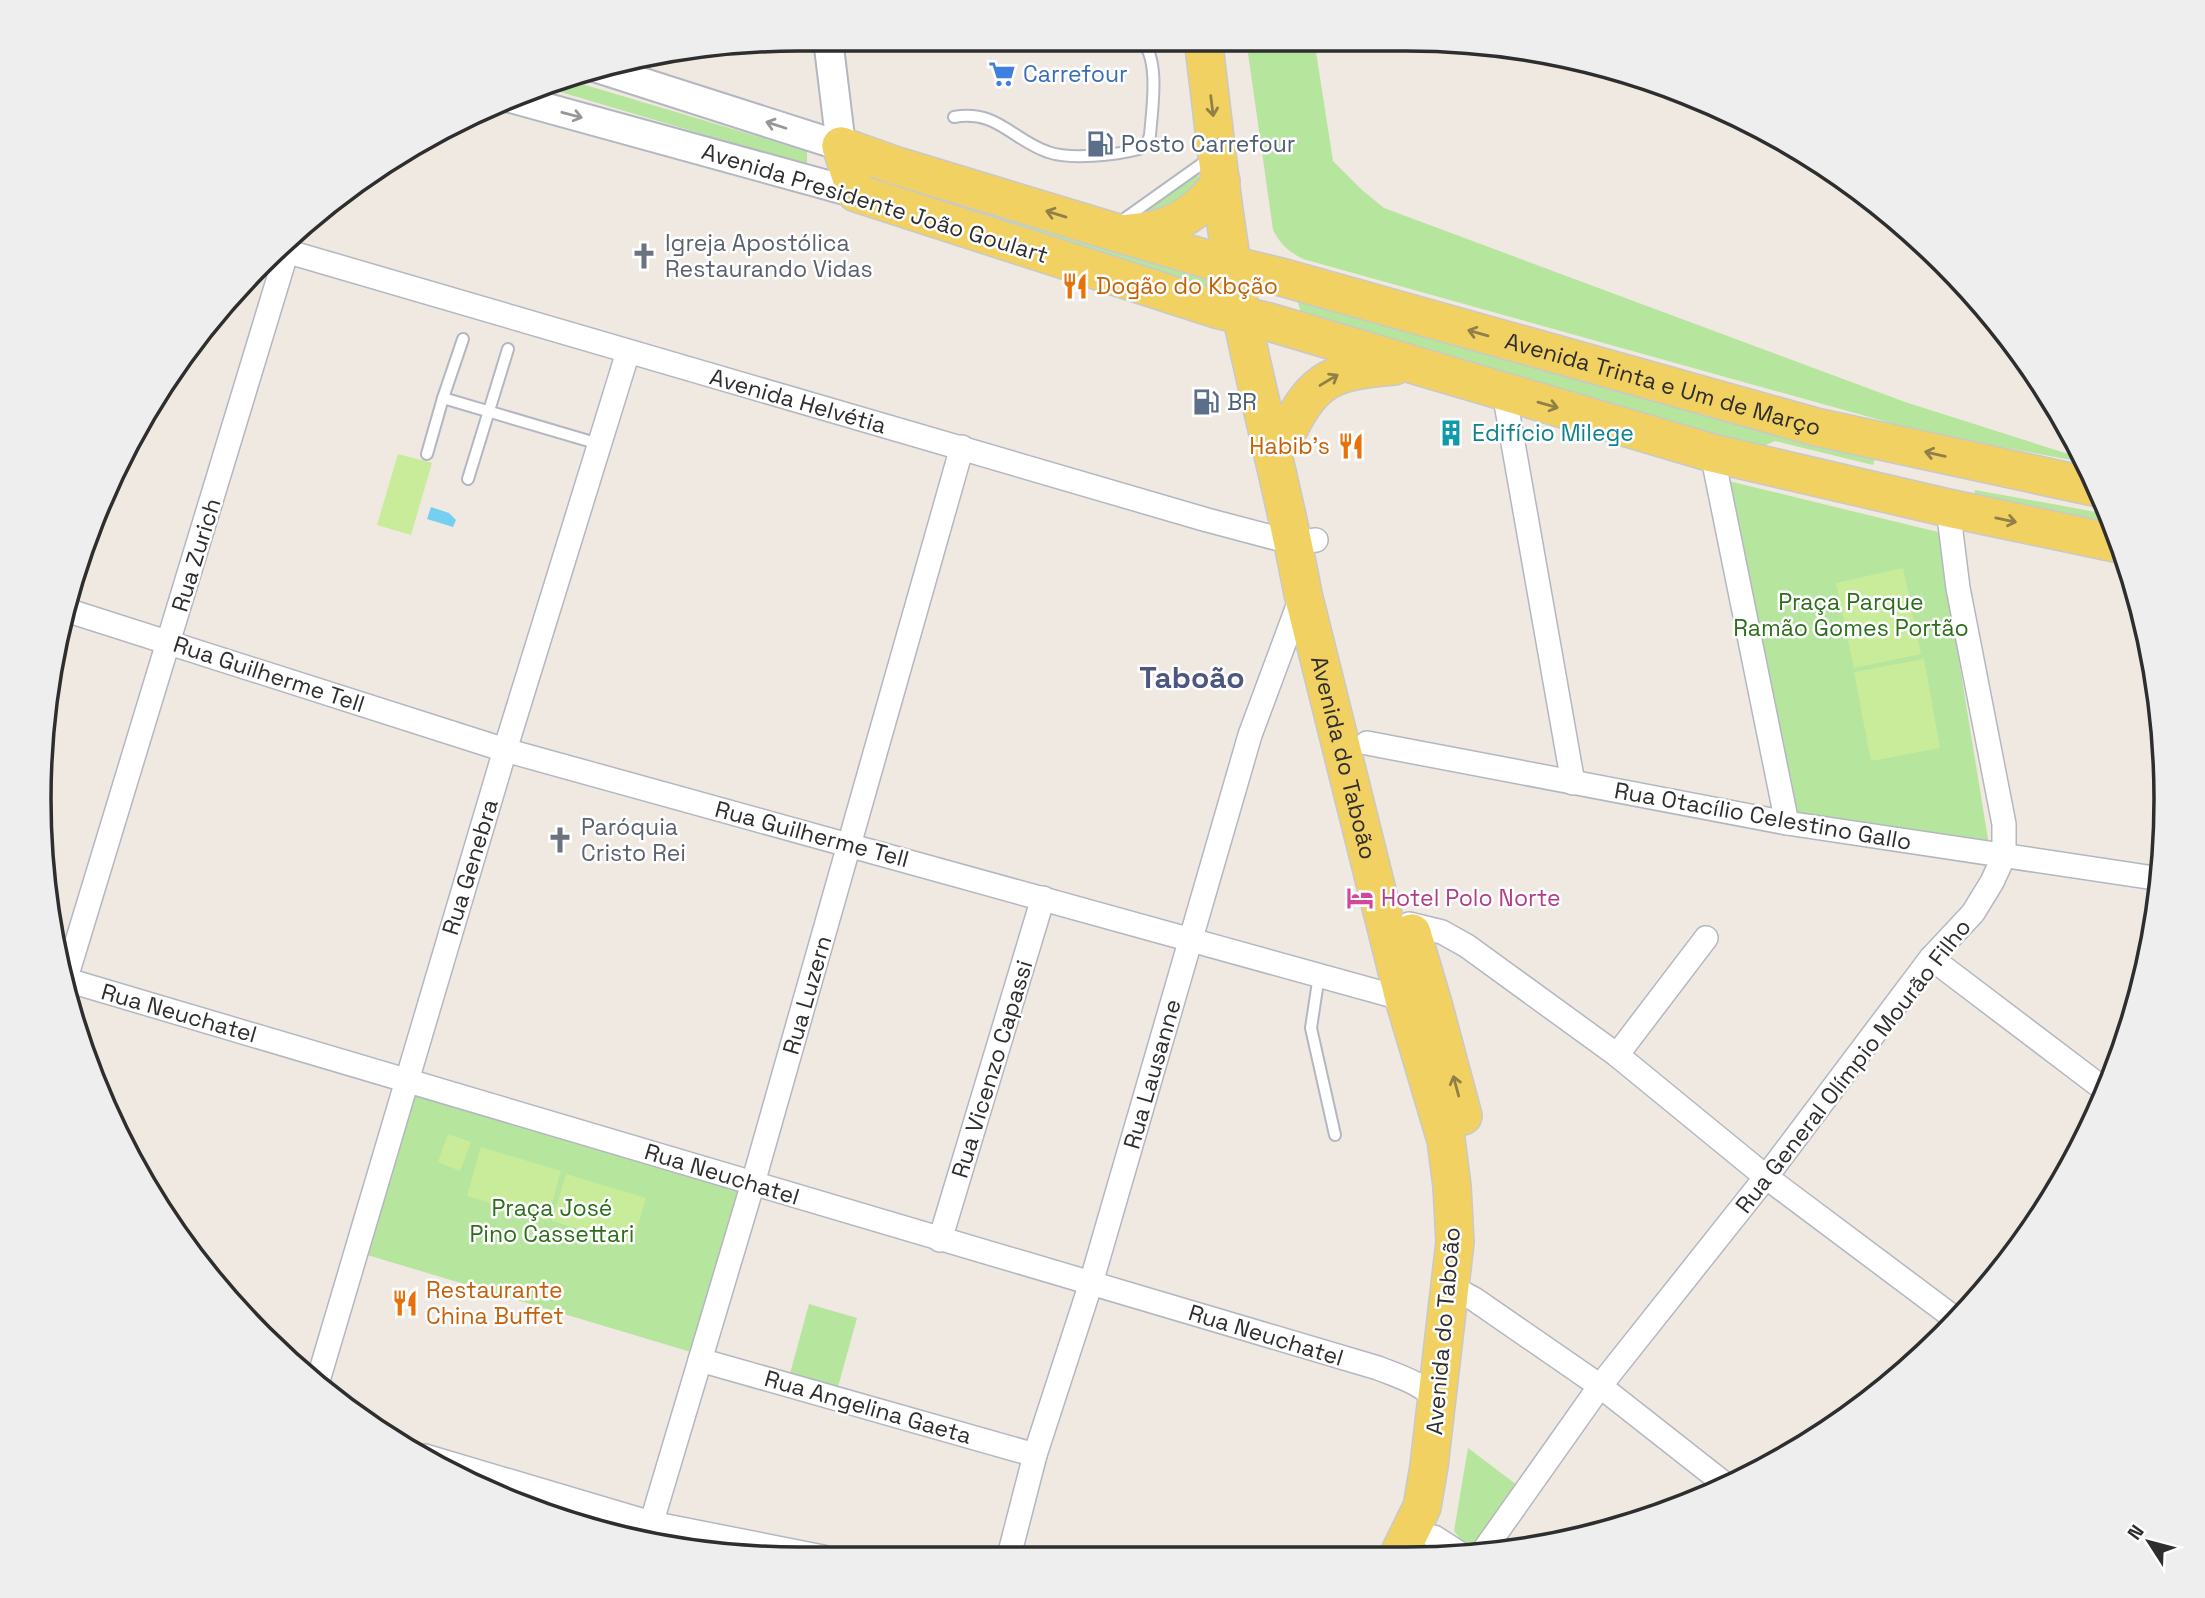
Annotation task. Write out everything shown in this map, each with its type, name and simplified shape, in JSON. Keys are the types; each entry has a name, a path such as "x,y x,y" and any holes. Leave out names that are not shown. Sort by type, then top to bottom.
{"main road":[{"name":"Avenida do Taboão","path":"1205,51 1220,167 1246,269 1305,541 1367,743 1409,924 1459,1096 1475,1177 1477,1234 1443,1359 1422,1507 1402,1547"},
{"name":"Avenida do Taboão","path":"1228,51 1246,269"},
{"path":"841,146 856,193"},
{"name":"Avenida Presidente João Goulart","path":"841,146 897,166 1246,269"},
{"path":"1115,232 1149,231 1179,222 1202,205 1220,167"},
{"name":"Avenida Presidente João Goulart","path":"856,193 1255,319"},
{"name":"Avenida Trinta e Um de Março","path":"1246,269 1790,420 2085,485"},
{"path":"1255,319 1712,453 2109,542"},
{"name":"Avenida do Taboão","path":"1255,319 1288,431 1305,541 1303,594 1404,999 1446,1140 1462,1292 1451,1467 1438,1532 1439,1546"},
{"path":"1288,431 1301,404 1336,374 1359,369 1412,365"},
{"path":"1751,462 1791,462 1859,474 1868,473 1876,470 1880,464 1884,442"},
{"path":"1948,508 1949,499 1956,486 1972,479 2053,491 2086,488"}],"street":[{"path":"830,51 841,146"},
{"name":"Avenida Presidente João Goulart","path":"615,74 841,146"},
{"name":"Avenida Presidente João Goulart","path":"527,102 856,193"},
{"name":"Avenida Helvétia","path":"290,251 1207,520 1305,541"},
{"name":"Rua Zurich","path":"70,968 283,258"},
{"name":"Rua Genebra","path":"320,1374 505,750 628,352"},
{"path":"1504,392 1573,783"},
{"name":"Rua Luzern","path":"649,1532 753,1183 962,447"},
{"path":"1712,453 1787,823"},
{"name":"Rua General Olímpio Mourão Filho","path":"1489,1542 1600,1386 1766,1177 1931,958 1973,913 2004,856 2004,824 1958,588 1948,508"},
{"name":"Rua Lausanne","path":"1011,1547 1035,1455 1091,1283 1192,939 1221,828 1250,735 1303,594"},
{"name":"Rua Guilherme Tell","path":"74,613 505,750 1404,999"},
{"name":"Rua Otacílio Celestino Gallo","path":"1367,743 1787,823 2150,877"},
{"name":"Rua Vicenzo Capassi","path":"940,1240 1043,898"},
{"path":"1409,924 1442,932 1467,946 1618,1055 1766,1177 1949,1314"},
{"path":"1618,1055 1706,938"},
{"path":"1931,958 2097,1084"},
{"name":"Rua Neuchatel","path":"73,981 1377,1368 1410,1381 1438,1402"},
{"path":"1462,1292 1600,1386 1718,1479"},
{"name":"Rua Neuchatel","path":"1377,1368 1410,1368 1443,1359"},
{"name":"Rua Angelina Gaeta","path":"700,1360 1035,1455"},
{"path":"474,1472 649,1532 718,1543"}],"lane":[{"path":"954,117 965,115 992,119 1046,152 1066,156 1139,149 1148,141 1150,135 1153,70 1150,51"},
{"path":"427,454 463,339"},
{"path":"468,479 508,349"},
{"path":"443,398 599,444"},
{"path":"1319,975 1311,1028 1335,1135"}],"green space":[{"path":"1248,51 1316,51 1333,161 1384,208 1905,402 2070,455 2073,460 1930,434 1303,259 1285,247 1273,230"},
{"path":"580,83 807,151 807,165 556,91"},
{"path":"1198,171 1200,190 1186,210 1138,214"},
{"path":"884,177 1212,273 1212,294 878,196"},
{"path":"1296,296 1877,451 1873,465 1775,441 1757,449 1301,313"},
{"path":"398,454 432,463 411,535 377,525"},
{"name":"Praça Parque Ramão Gomes Portão","path":"1724,480 1938,532 1989,845 1792,811"},
{"path":"1975,490 2097,512 2105,532 1972,508"},
{"path":"1903,568 1921,654 1854,668 1836,583"},
{"path":"1924,659 1940,748 1871,761 1854,672"},
{"name":"Praça José Pino Cassettari","path":"414,1090 741,1188 691,1352 364,1254"},
{"path":"448,1134 471,1142 460,1171 438,1162"},
{"path":"481,1147 561,1171 547,1220 467,1196"},
{"path":"566,1174 646,1198 632,1245 552,1221"},
{"path":"809,1304 857,1318 836,1394 788,1381"},
{"path":"1468,1448 1517,1485 1473,1544 1465,1545 1454,1531"}],"water":[{"path":"431,507 449,513 456,520 453,527 427,519"}],"place":[{"name":"Carrefour","path":"1002,74"},
{"name":"Posto Carrefour","path":"1100,144"},
{"name":"Igreja Apostólica Restaurando Vidas","path":"644,256"},
{"name":"Dogão do Kbção","path":"1075,286"},
{"name":"BR","path":"1206,402"},
{"name":"Edifício Milege","path":"1451,433"},
{"name":"Habib's","path":"1351,446"},
{"name":"Paróquia Cristo Rei","path":"560,840"},
{"name":"Hotel Polo Norte","path":"1360,898"},
{"name":"Restaurante China Buffet","path":"405,1303"}],"district":[{"name":"Taboão","path":"1192,678"}]}
